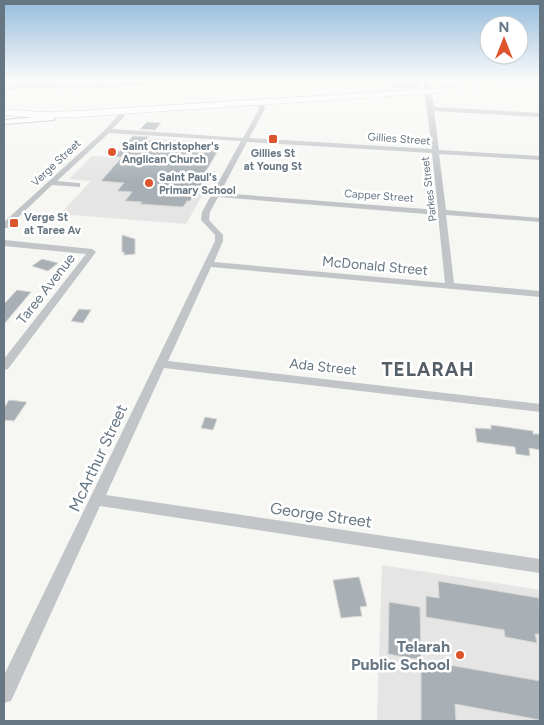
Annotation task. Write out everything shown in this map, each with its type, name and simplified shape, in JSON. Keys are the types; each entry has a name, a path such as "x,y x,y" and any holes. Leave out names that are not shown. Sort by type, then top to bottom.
{"highway":[{"path":"14,113 68,115 106,113"},
{"path":"4,117 51,118 137,113"}],"main road":[{"path":"4,122 51,118"}],"street":[{"path":"215,195 260,113"},
{"name":"Parkes Street","path":"431,113 450,286"},
{"path":"501,113 540,115"},
{"name":"Verge Street","path":"4,226 107,131 121,117 121,114"},
{"name":"Gillies Street","path":"107,131 540,158"},
{"path":"51,183 77,185"},
{"name":"Capper Street","path":"215,195 540,220"},
{"name":"McArthur Street","path":"4,694 98,500 219,241 219,235 205,220 206,212 215,195"},
{"name":"Taree Avenue","path":"4,244 92,252 4,366"},
{"name":"McDonald Street","path":"208,264 540,294"},
{"name":"Ada Street","path":"162,364 540,408"},
{"name":"George Street","path":"98,500 540,566"}],"shaded area":[{"name":"Saint Paul's Primary School","path":"152,138 195,141 176,168 216,171 186,224 60,214 91,181 69,179 92,156 134,158"},
{"name":"Telarah Public School","path":"382,565 540,590 540,721 377,721"}],"building":[{"path":"147,122 161,123 155,130 140,129"},
{"path":"133,136 149,137 146,140 189,143 187,147 204,146 210,147 211,150 219,149 206,171 208,172 199,189 183,207 140,204 142,202 125,201 132,192 117,191 124,183 101,181 122,157 114,157"},
{"path":"122,235 135,239 135,254 124,255 124,252 122,252"},
{"path":"42,259 58,263 48,271 32,266"},
{"path":"17,290 31,292 4,324 4,304"},
{"path":"79,309 91,310 83,323 71,321"},
{"path":"9,400 27,402 14,421 4,420 4,408"},
{"path":"205,417 217,419 213,430 201,428"},
{"path":"491,425 533,431 533,434 540,434 540,450 529,448 530,456 516,454 515,447 477,442 475,428 491,429"},
{"path":"359,577 367,606 360,607 362,616 341,618 333,580"},
{"path":"438,581 539,598 540,634 535,634 537,643 505,637 504,630 426,617 426,596 439,598"},
{"path":"389,602 420,607 421,660 388,654"},
{"path":"421,660 540,681 540,720 455,704 456,721 421,721"}],"place":[{"name":"Gillies St at Young St","path":"273,139"},
{"name":"Saint Christopher's Anglican Church","path":"112,152"},
{"name":"Saint Paul's Primary School","path":"149,183"},
{"name":"Verge St at Taree Av","path":"14,223"},
{"name":"Telarah Public School","path":"460,655"}],"district":[{"name":"TELARAH","path":"428,369"}]}
